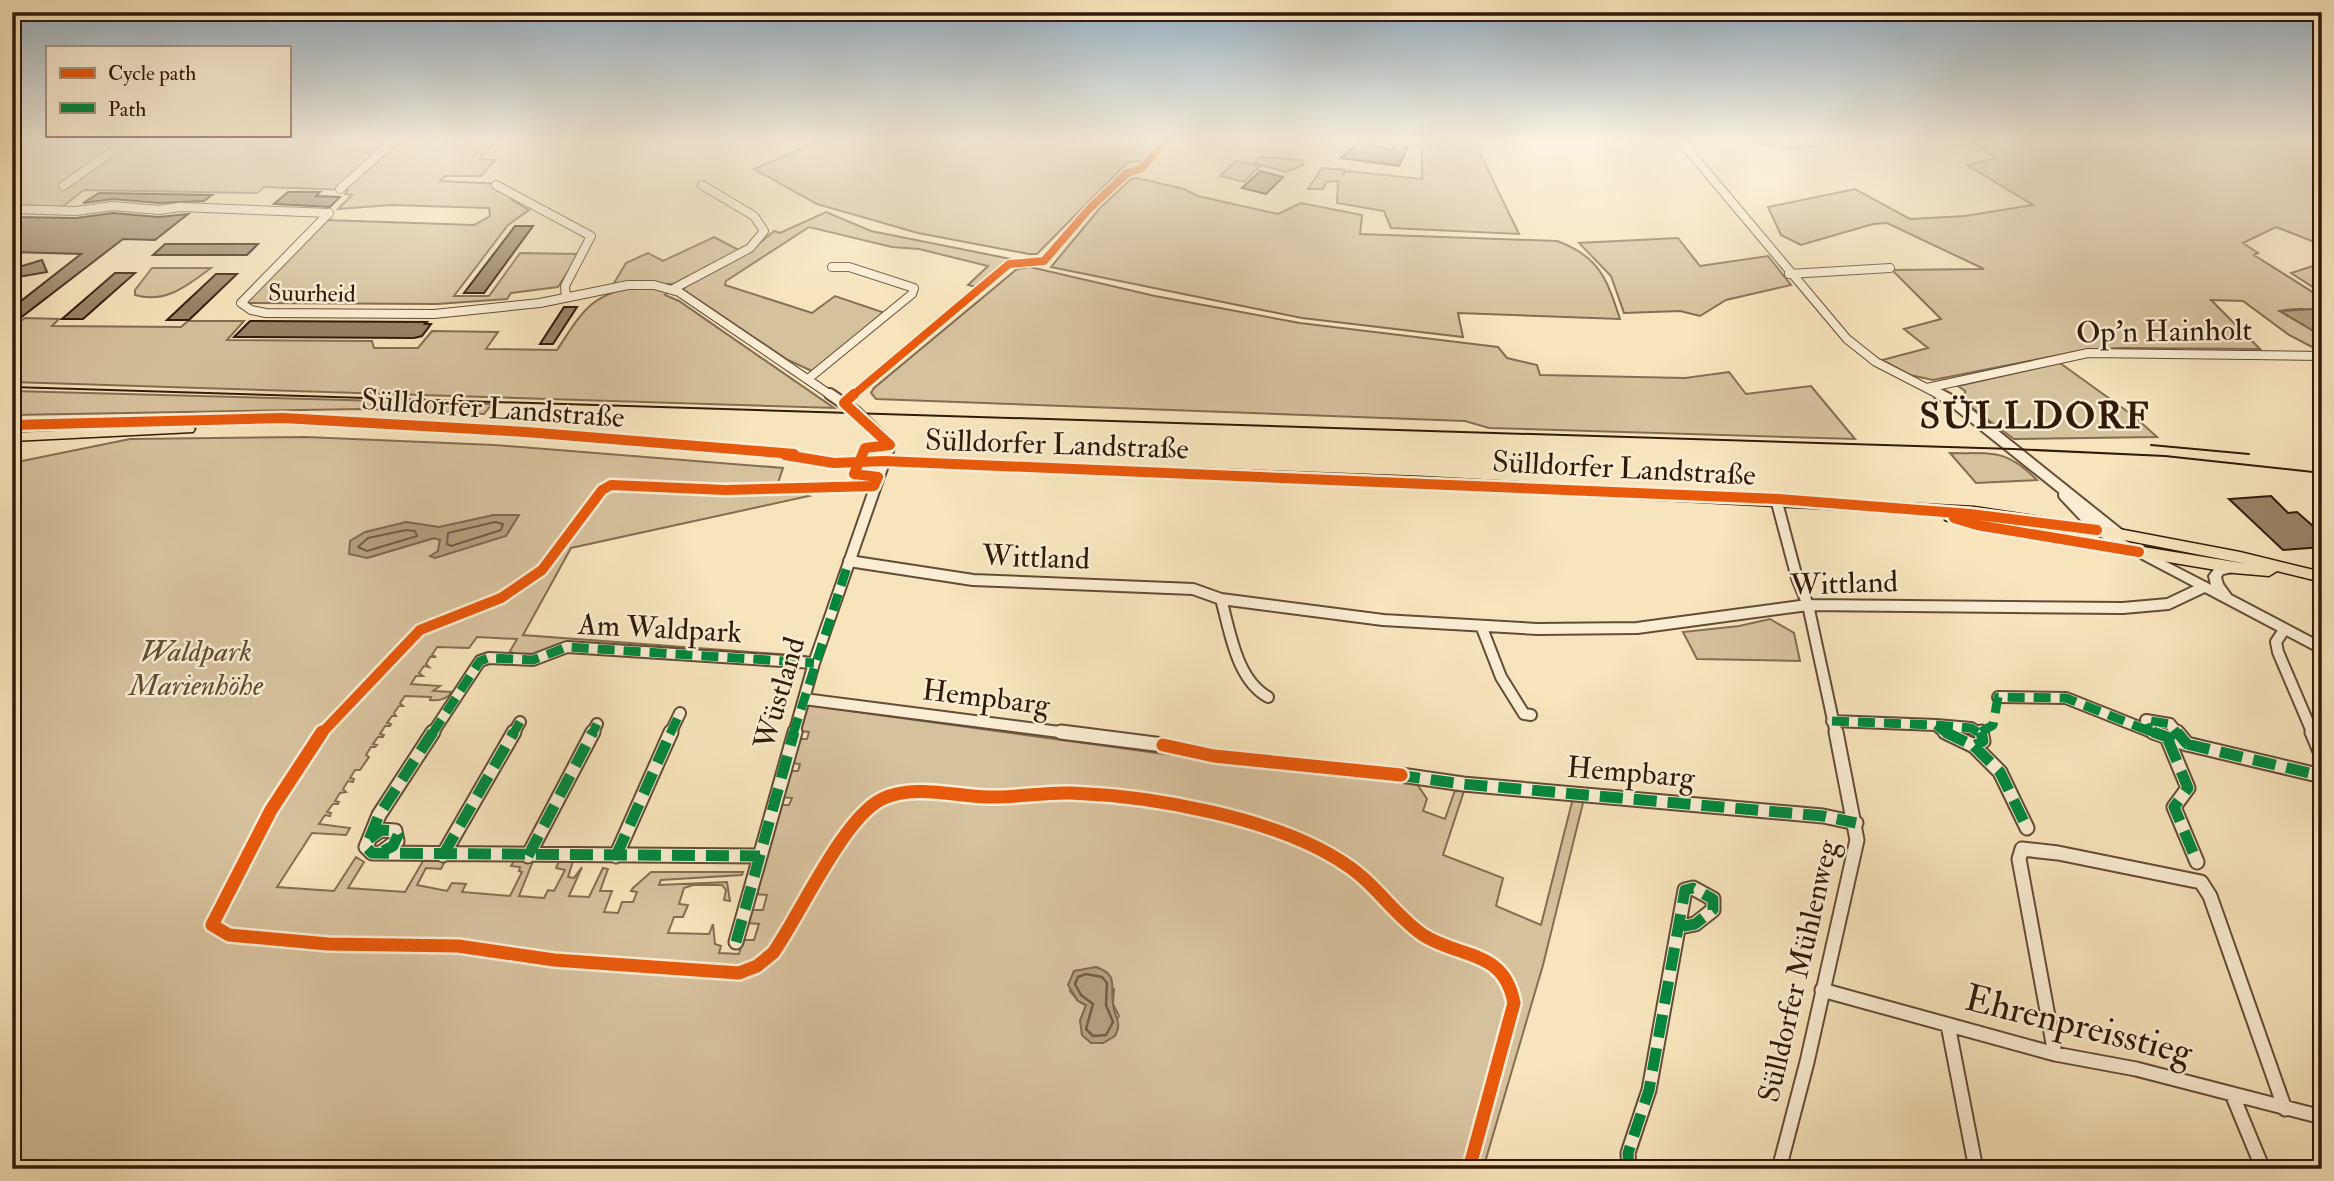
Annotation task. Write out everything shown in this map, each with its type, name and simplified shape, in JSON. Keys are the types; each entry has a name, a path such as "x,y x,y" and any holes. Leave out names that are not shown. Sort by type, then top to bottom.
{"main road":[{"name":"Sülldorfer Landstraße","path":"12,425 283,418 316,423 526,432 785,455 806,461 858,465 884,461 1776,499 1934,512 1974,512 2119,534 2241,557 2322,577"},
{"name":"Sülldorfer Landstraße","path":"12,436 274,429 316,423"},
{"name":"Sülldorfer Landstraße","path":"1934,512 1977,525 2234,568 2295,572"}],"street":[{"path":"513,194 591,236 565,286 566,298 628,285 673,289 856,412 890,445 884,461"},
{"path":"673,289 750,248 764,231 758,220 713,194"},
{"path":"1724,194 1829,322 1862,352 1964,409 2139,552"},
{"name":"Suurheid","path":"12,209 76,211 113,206 159,210 180,207 328,213 243,299 243,307 258,312 433,314 566,298"},
{"path":"808,379 912,295 914,288 849,267 832,267"},
{"path":"1789,274 1890,268"},
{"name":"Op'n Hainholt","path":"1927,388 2088,353 2322,356"},
{"name":"Wüstland","path":"736,942 814,663 884,461"},
{"path":"2058,488 2097,530 2322,649"},
{"name":"Sülldorfer Mühlenweg","path":"1776,499 1797,578 1808,605 1856,823 1857,840 1779,1169"},
{"name":"Wittland","path":"849,561 973,580 1194,589 1221,600 1372,619 1482,628 1637,628 1808,605 2123,608 2168,604 2204,587"},
{"path":"2226,598 2217,585 2215,576 2219,571 2234,568"},
{"path":"1221,600 1247,678 1260,695 1268,697"},
{"path":"1482,628 1501,677 1524,714 1531,715"},
{"path":"2284,630 2276,642 2278,652 2322,756"},
{"name":"Am Waldpark","path":"369,839 379,815 480,660 533,660 567,647 814,663"},
{"path":"1998,697 2066,698 2168,740 2322,776"},
{"name":"Hempbarg","path":"804,699 1163,745"},
{"path":"616,856 680,713"},
{"path":"2148,731 2146,720 2170,724 2187,745"},
{"path":"1832,721 1975,728 1981,732 1983,741 1974,747"},
{"path":"443,855 520,722"},
{"path":"528,856 597,724"},
{"path":"2309,724 2322,727"},
{"path":"1936,725 1951,738 1986,754 2009,786 2027,828"},
{"path":"2168,740 2188,789 2174,807 2197,862"},
{"name":"Hempbarg","path":"1401,775 1463,784 1823,816 1856,823"},
{"path":"379,815 381,830"},
{"path":"412,855 397,841 395,831 381,830 369,839 367,850 412,855 760,856"},
{"path":"377,853 390,849 397,841"},
{"path":"2055,1054 2019,859 2022,849 2072,856 2201,882 2210,896 2285,1109"},
{"path":"1629,1169 1628,1153 1649,1090 1680,927"},
{"name":"Ehrenpreisstieg","path":"1822,990 2055,1054 2136,1069 2322,1117"},
{"path":"1948,1025 1976,1169"},
{"path":"2232,1094 2263,1169"}],"green space":[{"path":"12,194 79,194 62,207 12,205"},
{"path":"346,194 509,194 512,200 529,210 508,225 454,296 489,296 520,253 579,254 558,287 511,293 507,299 437,304 243,303 326,220 474,225 490,216 489,208 391,205 338,209 352,195"},
{"path":"799,194 1096,194 1037,254 918,233 817,204"},
{"path":"1115,194 1194,194 1278,214 1301,203 1362,215 1360,234 1557,241 1583,254 1592,262 1611,292 1620,319 1458,313 1463,337 1302,318 1051,267"},
{"path":"1337,194 1500,194 1519,234 1391,228 1384,211 1337,203"},
{"path":"1830,194 1864,194 1910,219 1965,216 2033,205 2015,194 2322,194 2322,245 2276,227 2243,243 2258,253 2254,255 2322,298 2322,320 2309,310 2280,311 2322,336 2322,352 2312,352 2316,349 2289,335 2243,301 2211,300 2260,349 2084,350 1933,380 1910,375 1882,360 1928,348 1904,329 1941,319 1892,270 1984,269 1887,223 1873,224 1801,245 1781,235 1768,207"},
{"path":"826,212 871,231 1011,259 976,287 968,285 988,266 809,227 726,281 725,285 812,313 835,296 885,313 812,371 788,360 684,290 685,285 754,248 774,231 780,233"},
{"path":"714,237 739,250 674,284 614,283 626,263 648,253 663,261"},
{"path":"1678,238 1700,266 1768,256 1791,285 1726,300 1700,316 1680,311 1624,313 1611,276 1579,243"},
{"path":"2322,263 2322,293 2291,273"},
{"path":"1030,267 1155,296 1300,323 1498,347 1507,358 1537,365 1540,375 1685,378 1729,372 1746,394 1811,386 1855,439 1489,428 1465,421 876,399 871,393 1017,269"},
{"path":"152,268 211,268 167,295 135,295 135,290"},
{"path":"642,287 668,291 665,295 679,301 834,408 12,382 12,327 25,318 59,319 52,326 181,327 188,321 244,321 227,340 372,341 374,348 418,348 432,331 498,332 486,349 557,350 590,306 611,293"},
{"path":"2060,363 2135,417 2157,437 2014,439 1959,398 1965,396 1965,391 1958,386"},
{"path":"12,391 492,404 484,414 363,409 12,415"},
{"path":"142,423 301,423 12,433 12,430"},
{"name":"Waldpark Marienhöhe","path":"306,437 494,445 783,468 778,483 809,496 571,548 523,635 805,656 804,659 566,643 532,655 514,654 510,651 517,639 477,637 469,648 437,647 432,655 436,657 430,657 426,664 429,667 424,666 419,673 423,676 416,676 411,684 440,686 433,691 452,692 445,698 436,700 430,700 431,697 405,696 400,703 403,706 399,706 394,713 396,716 392,716 387,723 391,724 390,726 385,726 380,734 384,735 383,737 378,737 373,744 377,745 371,747 366,755 369,757 350,778 354,779 353,782 348,781 343,789 346,792 340,793 335,801 339,802 338,804 333,804 327,812 331,813 330,816 325,815 319,824 350,828 346,835 312,833 277,887 334,891 356,857 364,862 348,888 405,892 423,861 445,861 441,869 426,868 417,885 447,891 452,883 466,884 462,892 510,896 522,872 519,871 520,867 511,866 514,861 533,861 519,896 544,898 548,890 554,891 565,870 556,868 559,861 573,861 568,877 574,878 582,867 569,896 589,897 603,868 608,869 600,891 612,891 604,912 618,913 622,902 633,902 637,892 631,891 651,872 743,872 742,875 661,880 659,885 727,882 730,901 724,900 726,890 722,885 693,885 684,888 679,904 688,905 683,917 674,917 668,933 709,934 713,924 715,944 721,946 719,953 739,954 743,940 754,940 759,924 748,923 751,910 763,910 767,895 755,894 779,805 789,805 792,798 782,797 788,771 798,771 800,764 791,763 797,739 807,739 809,732 799,731 806,705 1186,757 1402,780 1403,783 1417,784 1427,799 1423,811 1445,819 1455,790 1464,791 1443,855 1503,878 1496,906 1541,925 1573,798 1584,799 1543,965 1483,1169 12,1169 12,463 130,439","holes":["494,515 438,551 440,540 434,538 367,558 405,522 439,528","1114,989 1113,1004 1119,1016 1103,1043 1091,1043 1080,1021 1086,1005 1078,1001 1070,991"]},
{"path":"1950,453 1998,455 2016,462 2037,480 1976,483"},
{"path":"1770,619 1794,633 1800,661 1697,659 1683,632 1739,626"}],"water":[{"path":"2280,311 2317,311 2322,320 2322,336"},
{"path":"494,515 519,515 506,536 435,558 430,556 438,551 440,540 434,538 367,558 349,554 350,541 365,532 406,522 439,527"},
{"path":"1096,967 1111,977 1118,1023 1115,1036 1103,1043 1091,1043 1082,1035 1080,1021 1086,1005 1078,1001 1068,985 1074,971"}],"building":[{"path":"97,194 212,195 204,201 159,203 113,199 83,203"},
{"path":"286,194 340,197 330,207 274,204"},
{"path":"113,213 158,217 188,214 155,240 123,239 19,319 12,319 12,308 81,254 12,252 12,217 76,218"},
{"path":"515,226 533,226 484,293 464,293"},
{"path":"165,244 258,244 247,255 153,255"},
{"path":"42,260 47,272 12,278 12,269"},
{"path":"115,273 135,273 83,319 62,319"},
{"path":"216,274 237,274 189,320 167,320"},
{"path":"564,307 577,307 553,344 540,344"},
{"path":"250,321 431,324 422,336 414,338 234,337"},
{"path":"2271,496 2288,513 2297,512 2322,534 2322,547 2283,550 2229,499"}],"tram line":[{"path":"12,387 2013,449 2165,456 2322,473"},
{"path":"2151,445 2249,454"}],"marked path":[{"path":"736,942 807,685 849,561"},
{"path":"760,856 412,855 372,853 366,847 379,815 480,661 489,658 533,660 567,647 814,663"},
{"path":"1981,732 1993,725 1998,697 2066,698 2149,731"},
{"path":"616,856 680,713"},
{"path":"2187,745 2170,724 2146,720 2149,731 2205,751 2322,776"},
{"path":"1832,721 1953,726 1965,727 1981,732 1983,741 1974,746 1968,744 1954,738 1945,732 1936,725"},
{"path":"443,855 520,722"},
{"path":"528,856 597,724"},
{"path":"2168,740 2188,788 2174,807 2197,862"},
{"path":"1974,746 2000,772 2027,828"},
{"path":"1397,775 1463,784 1823,816 1856,823"},
{"path":"369,839 381,830 395,831 398,835 393,846 379,853"},
{"path":"1629,1169 1628,1153 1649,1090 1685,890 1693,888 1713,899 1713,910 1695,924 1680,927"}],"cycle path":[{"path":"890,445 844,403 1009,264 1017,261 1044,261 1105,194"},
{"path":"12,425 283,418 526,432 794,454"},
{"path":"890,445 865,448 854,474 878,477 874,486 725,490 611,485 602,490 542,570 501,598 420,630 384,671 333,719 308,751 271,810 212,925 229,935 328,944 458,946 554,960 739,973 757,966 773,953 840,845 869,808 882,799 905,793 987,797 1071,793 1170,804 1273,831 1332,856 1358,873 1424,935 1481,958 1504,974 1511,986 1514,1003 1469,1169"},
{"path":"785,455 834,463 884,461 1778,499 1970,514 2097,530"},
{"path":"1954,518 1977,525 2139,552"},
{"path":"1163,745 1214,756 1401,775"}],"district":[{"name":"SÜLLDORF","path":"2035,415"}]}
